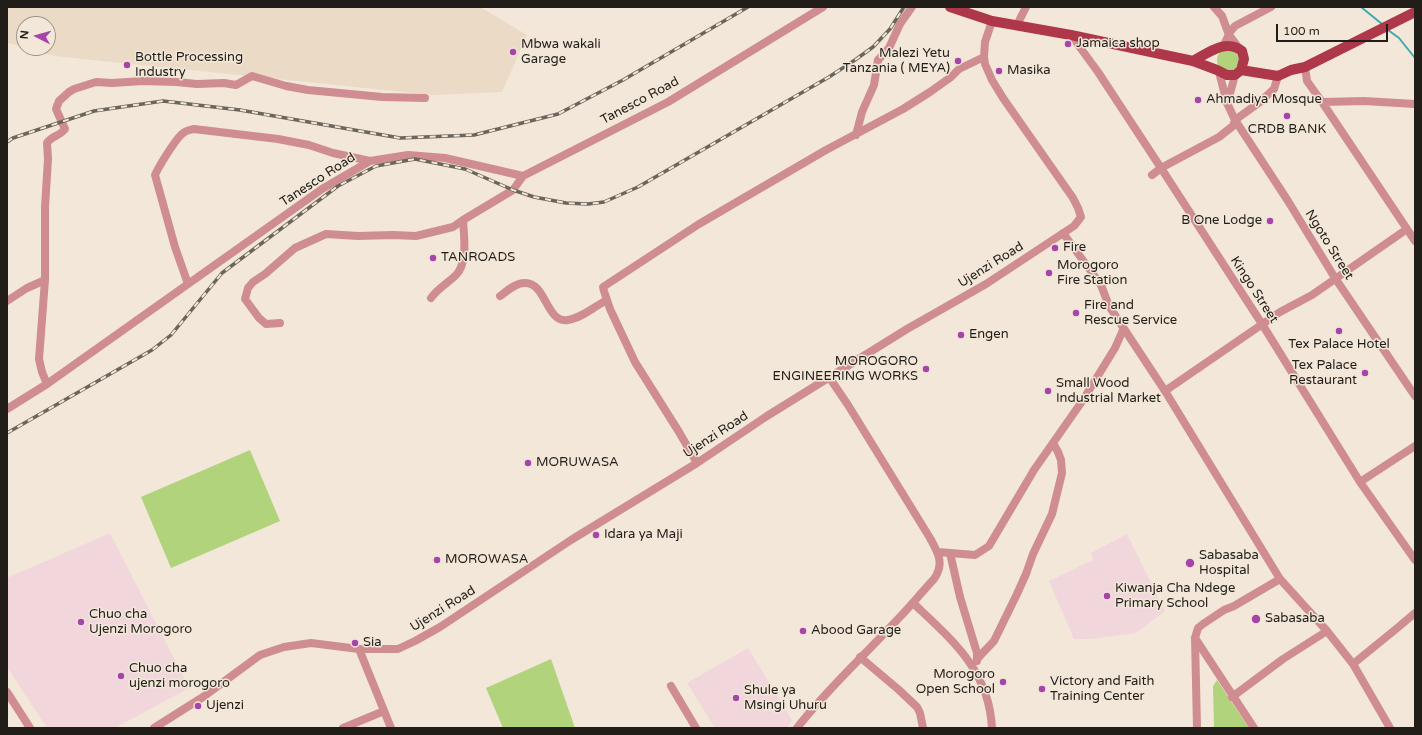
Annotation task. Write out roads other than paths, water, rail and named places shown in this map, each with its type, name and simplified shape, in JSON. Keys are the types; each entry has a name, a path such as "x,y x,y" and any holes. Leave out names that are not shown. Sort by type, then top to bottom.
{"main road":[{"path":"950,7 992,21 1071,35 1193,61 1227,75 1238,73 1278,76 1291,70 1304,67 1415,12"},
{"path":"1193,61 1221,46 1230,45 1240,49 1247,59 1264,75"},
{"path":"1218,71 1214,59 1221,46"},
{"path":"1238,73 1244,59 1240,49"}],"street":[{"name":"Tanesco Road","path":"7,409 47,384 322,189 370,161 408,155 445,158 523,176 668,102 823,7"},
{"path":"856,135 862,112 874,85 878,60 889,48 900,24 912,7"},
{"path":"1017,25 1026,7"},
{"path":"1214,7 1222,16 1229,35 1240,49"},
{"path":"1221,46 1237,24 1271,7"},
{"name":"Ujenzi Road","path":"154,728 203,697 260,655 284,647 311,643 359,649 398,649 415,641 440,627 571,540 697,463 829,377 907,328 986,284 1074,226 1081,217 1078,208 1069,192 1003,98 992,80 985,64 985,42 992,21"},
{"name":"Kingo Street","path":"1071,35 1098,72 1262,324 1360,482 1415,560"},
{"path":"697,463 635,362 607,300 603,287 699,224 845,139 856,135 903,109 951,77 959,68 984,57"},
{"path":"1304,67 1307,81 1415,241"},
{"name":"Ngoto Street","path":"1218,71 1227,103 1235,120 1288,201 1335,278 1415,396"},
{"path":"1227,103 1238,73"},
{"path":"47,384 42,372 40,360 45,280 45,207 48,159 47,143 52,137 65,129 56,109 57,104 69,92 96,82 112,83 143,81 196,84 224,83 236,85 252,76 286,86 308,90 425,98"},
{"path":"1152,175 1161,168 1219,138 1233,126 1235,120 1260,102 1274,89 1278,76"},
{"path":"1322,102 1364,101 1415,104"},
{"path":"188,284 155,175 176,140 182,134 188,130 194,129 278,139 309,145 370,161"},
{"path":"280,323 266,324 259,318 245,299 248,288 253,282 265,274 295,248 326,234 358,236 416,236 453,227 513,190 523,176"},
{"path":"431,298 436,291 458,273 464,263 464,220"},
{"path":"1165,391 1280,312 1312,295 1407,229"},
{"path":"1063,233 1101,285 1109,306 1123,330 1165,391 1280,579 1327,631 1353,664 1390,728"},
{"path":"7,301 27,288 45,280"},
{"path":"500,296 519,284 525,282 530,283 538,288 551,310 560,319 568,320 607,300"},
{"path":"938,552 975,555 989,546 1028,481 1083,400 1115,348 1123,330"},
{"path":"797,728 808,713 934,579 940,564 938,552 930,538 848,405 829,377"},
{"path":"977,659 994,641 1026,574 1032,554 1052,514 1062,473 1061,460 1053,443"},
{"path":"1360,482 1415,446"},
{"path":"950,553 960,597 977,653 977,672"},
{"path":"1197,728 1195,638 1198,628 1224,610 1234,606 1280,579"},
{"path":"913,603 958,647 977,672 988,700 992,728"},
{"path":"1353,664 1415,613"},
{"path":"1232,697 1283,659 1327,631"},
{"path":"1195,638 1232,697 1254,728"},
{"path":"359,649 391,728"},
{"path":"860,657 917,707 920,713 923,728"},
{"path":"671,686 696,728"},
{"path":"7,692 30,728"},
{"path":"343,728 384,711"}],"waterway":[{"path":"1361,7 1382,24"},
{"path":"1388,30 1399,38 1415,58"}],"railway":[{"path":"7,142 13,138 94,111 163,101 240,110 400,138 474,135 558,114 623,80 748,7"},
{"path":"7,433 152,350 171,335 222,273 338,186 376,166 415,159 465,169 513,190 534,197 566,203 588,204 604,202 638,187 829,77 873,47 890,29 904,7"}],"place":[{"name":"Jamaica shop","path":"1068,44"},
{"name":"Mbwa wakali Garage","path":"513,52"},
{"name":"Malezi Yetu Tanzania ( MEYA)","path":"958,61"},
{"name":"Bottle Processing Industry","path":"127,65"},
{"name":"Masika","path":"999,71"},
{"name":"Ahmadiya Mosque","path":"1198,100"},
{"name":"CRDB BANK","path":"1287,116"},
{"name":"B One Lodge","path":"1270,221"},
{"name":"Fire","path":"1055,248"},
{"name":"TANROADS","path":"433,258"},
{"name":"Morogoro Fire Station","path":"1049,273"},
{"name":"Fire and Rescue Service","path":"1076,313"},
{"name":"Tex Palace Hotel","path":"1339,331"},
{"name":"Engen","path":"961,335"},
{"name":"MOROGORO ENGINEERING WORKS","path":"926,369"},
{"name":"Tex Palace Restaurant","path":"1365,373"},
{"name":"Small Wood Industrial Market","path":"1048,391"},
{"name":"MORUWASA","path":"528,463"},
{"name":"Idara ya Maji","path":"596,535"},
{"name":"MOROWASA","path":"437,560"},
{"name":"Sabasaba Hospital","path":"1190,563"},
{"name":"Kiwanja Cha Ndege Primary School","path":"1107,596"},
{"name":"Sabasaba","path":"1256,619"},
{"name":"Chuo cha Ujenzi Morogoro","path":"81,622"},
{"name":"Abood Garage","path":"803,631"},
{"name":"Sia","path":"355,643"},
{"name":"Chuo cha ujenzi morogoro","path":"121,676"},
{"name":"Morogoro Open School","path":"1003,682"},
{"name":"Victory and Faith Training Center","path":"1042,689"},
{"name":"Shule ya Msingi Uhuru","path":"736,698"},
{"name":"Ujenzi","path":"198,706"}]}
